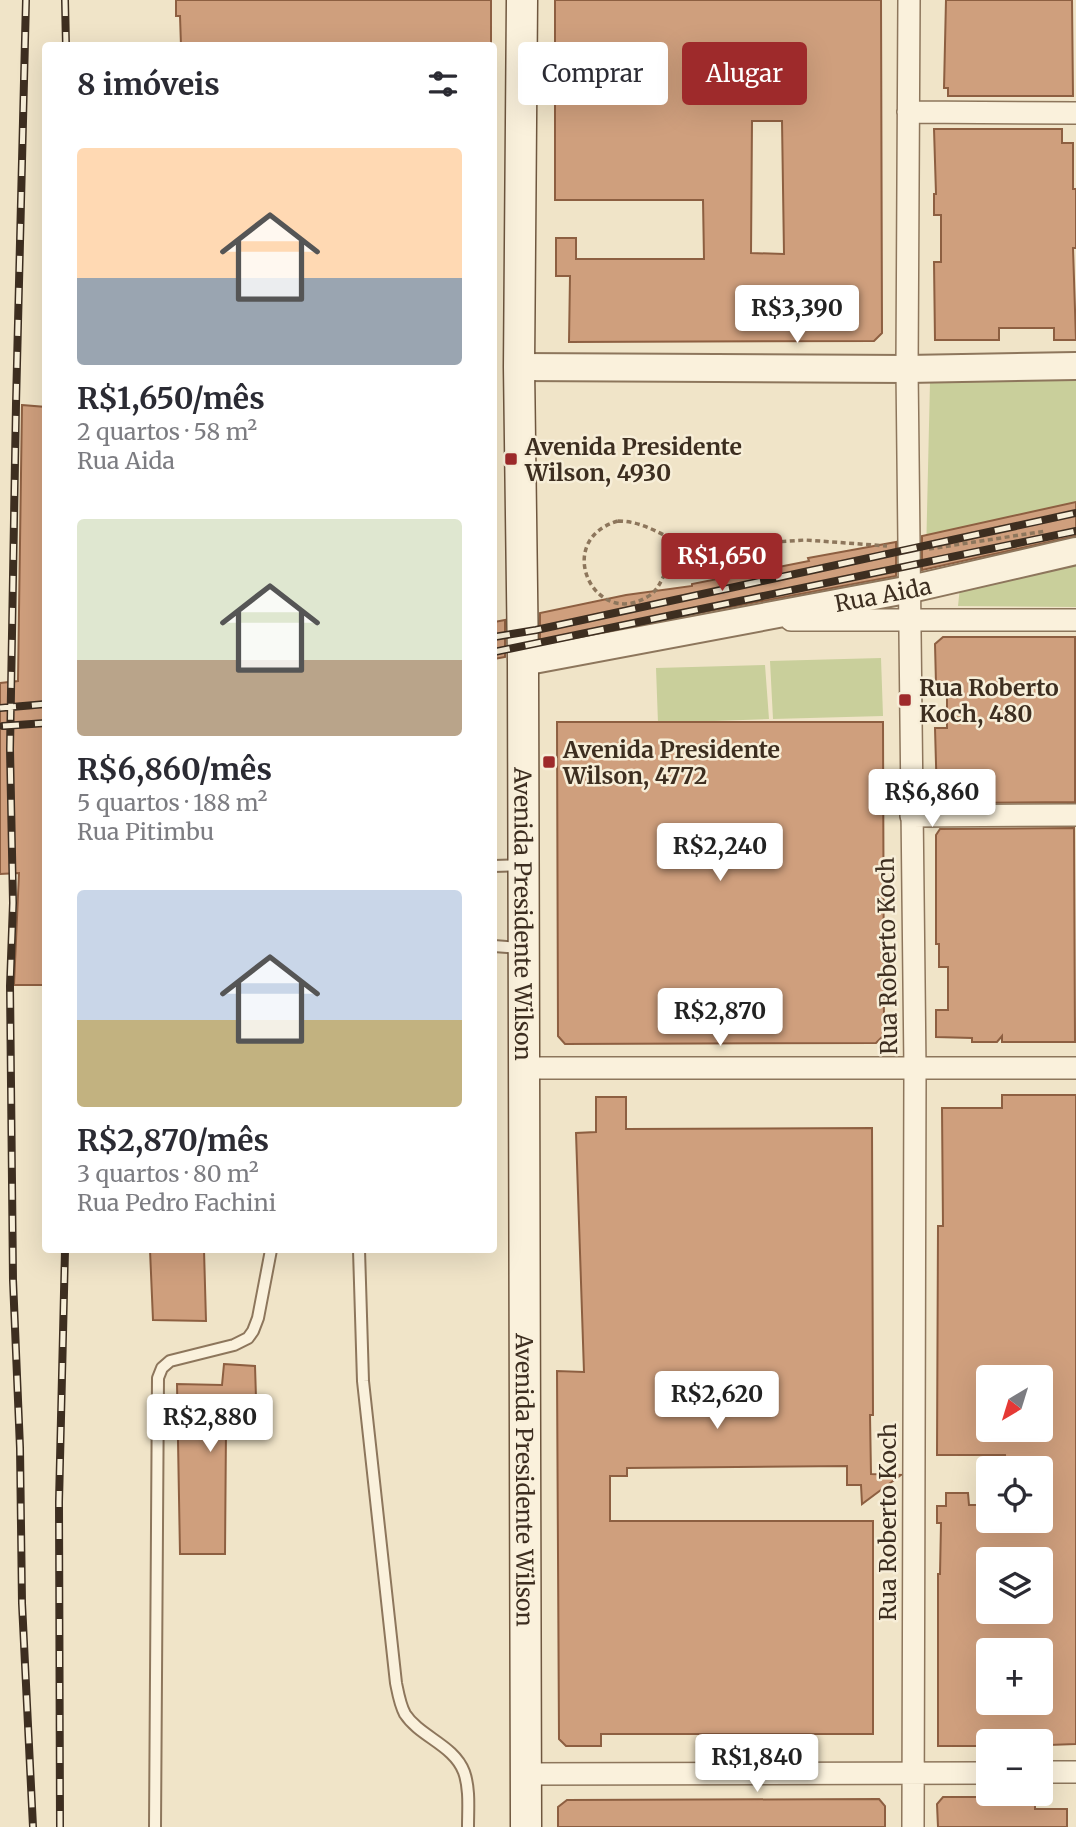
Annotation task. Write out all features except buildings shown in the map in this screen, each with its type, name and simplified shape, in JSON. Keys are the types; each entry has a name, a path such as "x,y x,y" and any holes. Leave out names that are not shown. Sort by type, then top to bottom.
{"main road":[{"name":"Avenida Presidente Wilson","path":"522,0 519,367 525,948 526,1827"}],"street":[{"name":"Rua Roberto Koch","path":"909,0 907,369 912,619 911,816 915,1069 913,1827"},
{"path":"908,112 1076,113"},
{"path":"519,367 907,369 1076,366"},
{"name":"Rua Aida","path":"523,662 911,589 1076,551"},
{"path":"740,621 1076,620"},
{"path":"911,816 1076,815"},
{"path":"525,1068 1076,1068"},
{"path":"1053,1772 1076,1772"},
{"path":"525,1774 976,1773"}],"lane":[{"path":"497,866 524,865"},
{"path":"497,946 525,948"},
{"path":"155,1827 158,1378 162,1368 170,1361 234,1345 248,1338 258,1318 270,1253"},
{"path":"359,1253 363,1381 396,1683 404,1713 458,1762 463,1771 467,1791 468,1827"}],"path":[{"path":"688,548 665,573 656,590 637,602 624,604 604,598 589,583 585,573 585,550 590,539 598,530 618,521 631,521 645,526 688,548 806,540 875,544 911,551 1048,531"}],"green space":[{"path":"1076,380 1076,526 926,556 930,382"},
{"path":"1076,561 1076,607 958,606 960,587"},
{"path":"881,658 883,716 773,719 770,661"},
{"path":"765,665 769,719 658,723 656,668"}],"railway":[{"path":"26,0 10,749 13,903 10,986 13,1280 20,1448 22,1603 33,1827"},
{"path":"65,0 66,42"},
{"path":"497,636 1076,513"},
{"path":"497,651 1076,531"},
{"path":"0,708 42,704"},
{"path":"3,726 42,723"},
{"path":"60,1827 59,1502 65,1253"}],"place":[{"name":"Avenida Presidente Wilson, 4930","path":"511,459"},
{"name":"Rua Roberto Koch, 480","path":"905,700"},
{"name":"Avenida Presidente Wilson, 4772","path":"549,762"}]}
